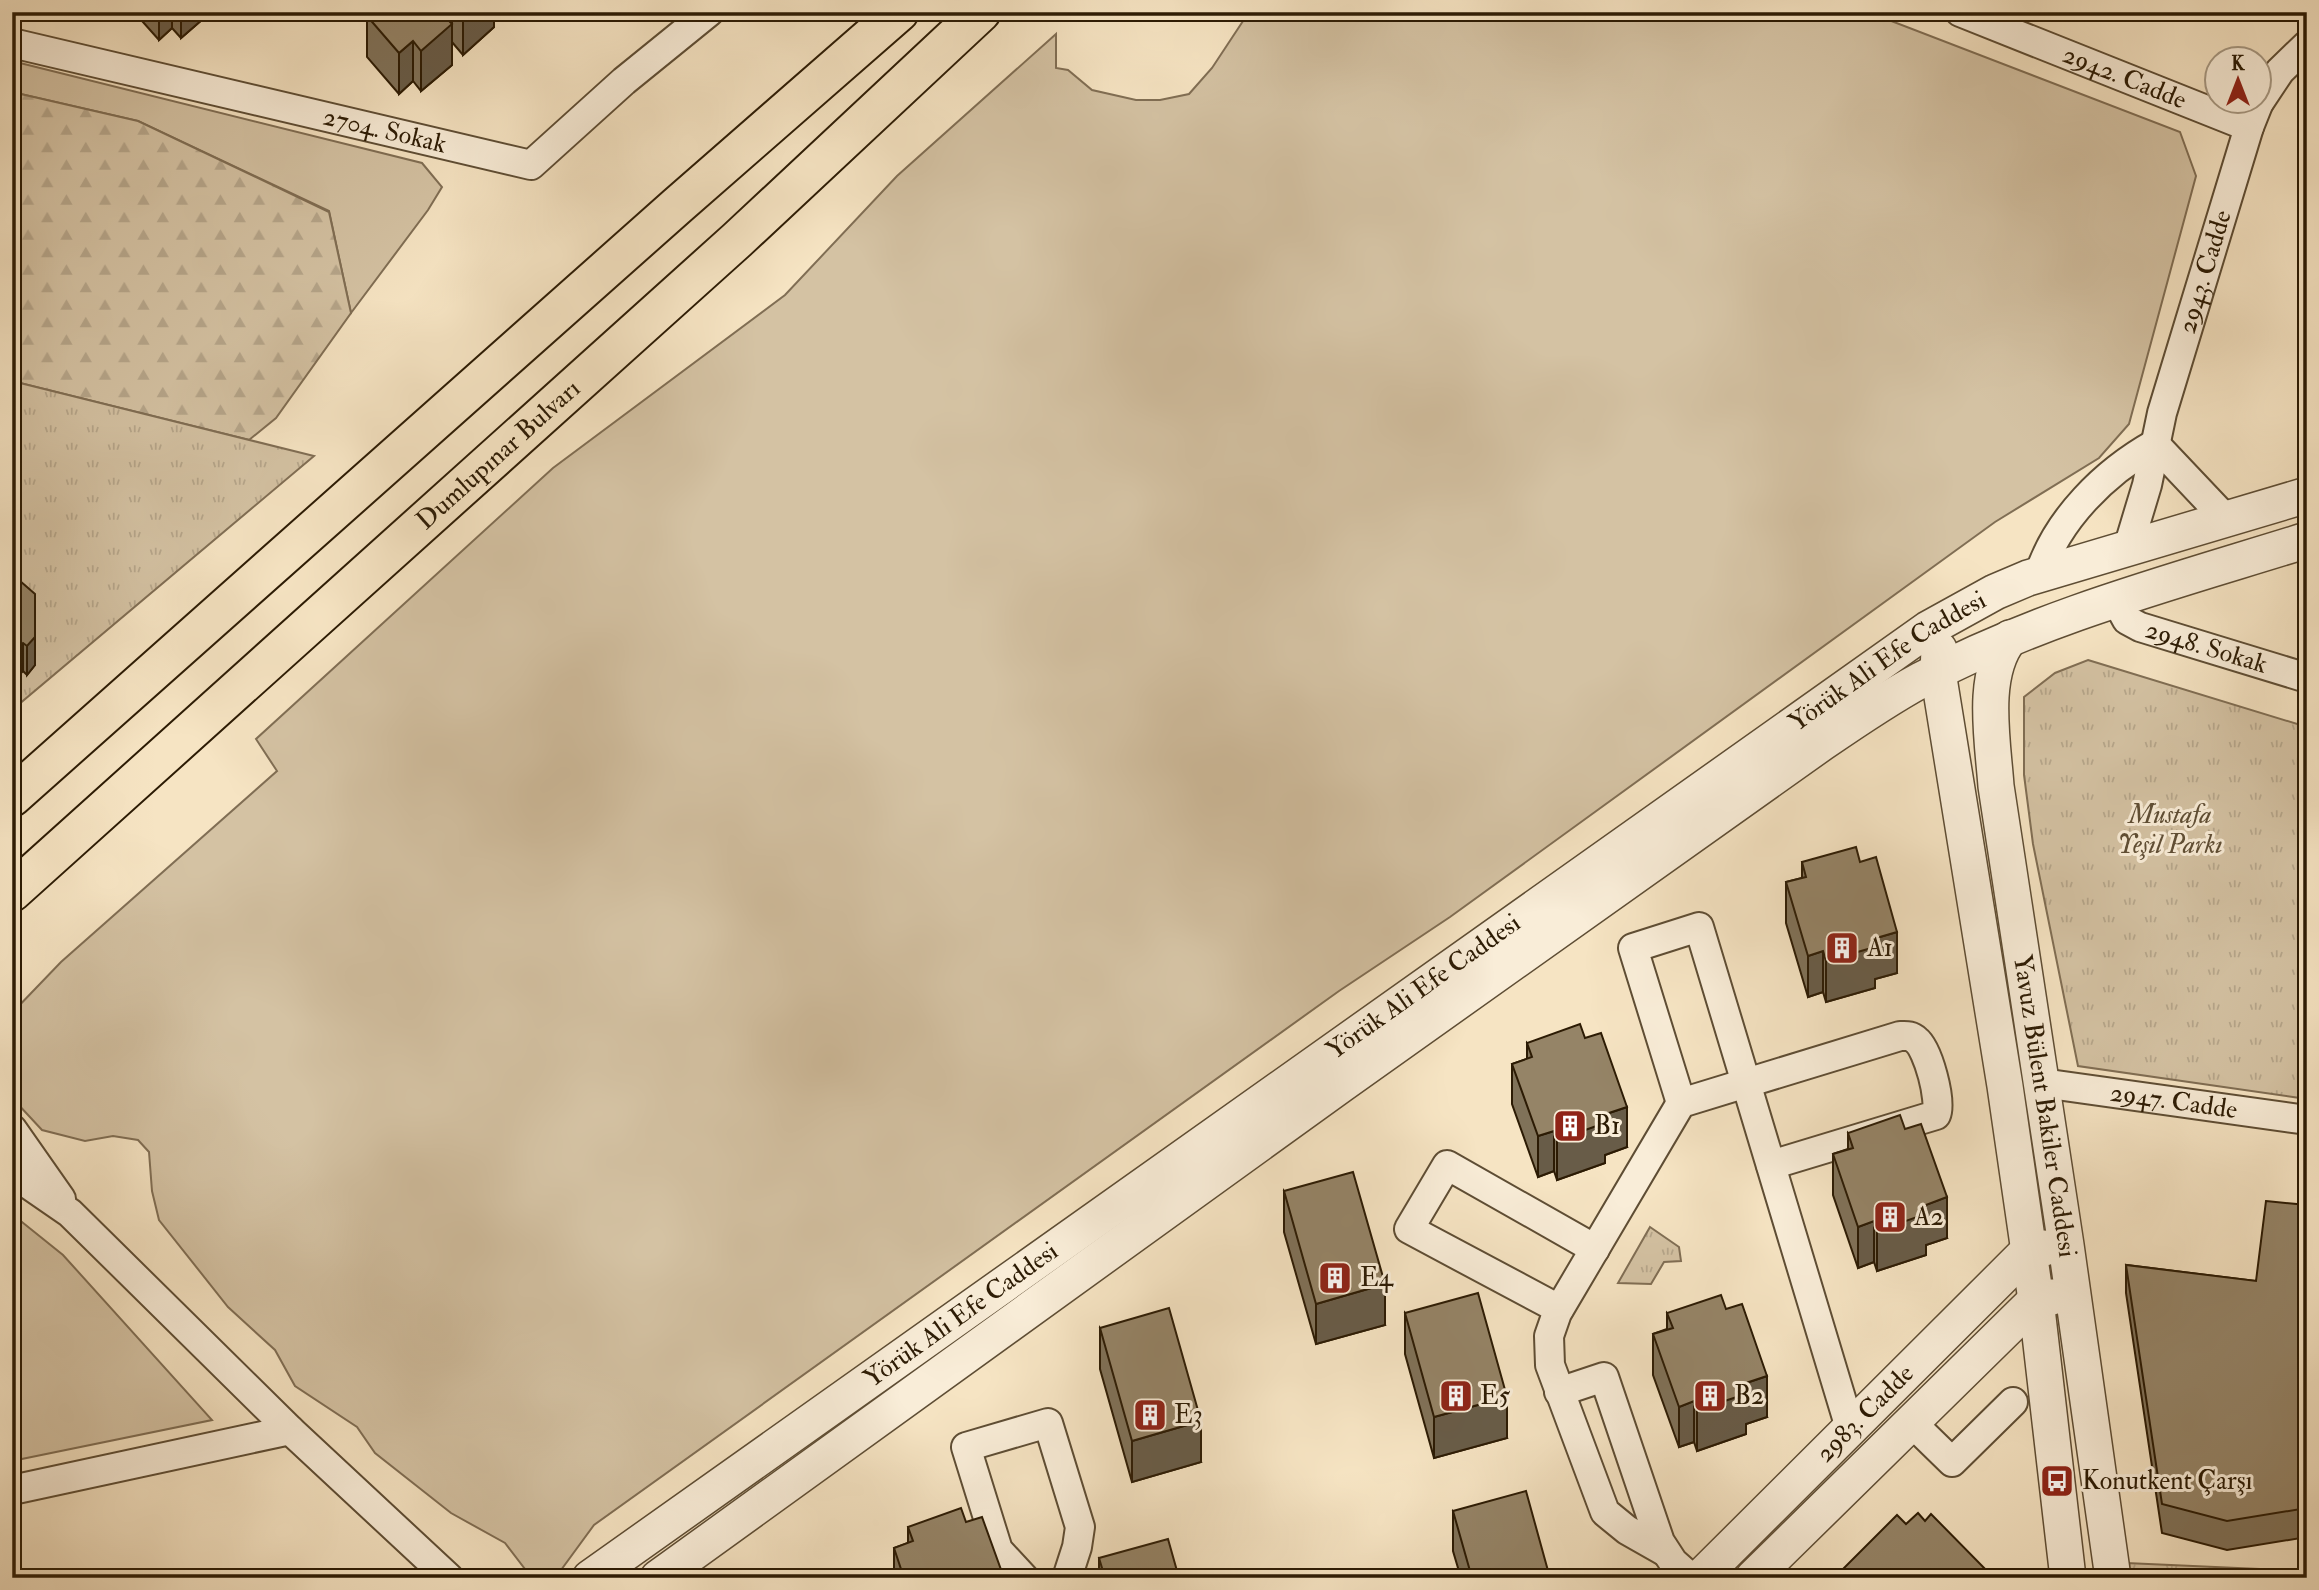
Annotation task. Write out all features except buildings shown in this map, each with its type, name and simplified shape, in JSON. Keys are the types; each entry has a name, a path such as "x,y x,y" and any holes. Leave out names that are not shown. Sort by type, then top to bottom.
{"highway":[{"path":"12,797 899,12"},
{"name":"Dumlupınar Bulvarı","path":"12,892 737,240 981,12"}],"street":[{"name":"2704. Sokak","path":"12,43 531,165 624,81 709,12"},
{"name":"2942. Cadde","path":"1960,12 2204,93"},
{"name":"2943. Cadde","path":"2274,81 2280,71 2307,45"},
{"name":"2943. Cadde","path":"2128,548 2147,485 2162,413 2254,116"},
{"path":"2039,575 2058,534 2081,504 2120,465 2155,444 2225,519"},
{"name":"Yörük Ali Efe Caddesi","path":"590,1578 1928,629 2016,582 2307,495"},
{"name":"Yörük Ali Efe Caddesi","path":"658,1578 1308,1109 1822,743 1896,694 1938,671 2010,638 2116,600 2307,540"},
{"path":"2116,600 2128,548"},
{"name":"2948. Sokak","path":"2116,600 2127,620 2140,626 2307,678"},
{"name":"Yavuz Bülent Bakiler Caddesi","path":"1964,609 1953,618 1942,635 1938,671 2006,1086 2036,1300 2068,1578"},
{"name":"Yavuz Bülent Bakiler Caddesi","path":"2010,638 1997,662 1993,685 1993,746 2000,816 2042,1083 2113,1578"},
{"path":"12,907 48,860"},
{"path":"1681,1103 1633,948 1699,927 1850,1428"},
{"path":"1691,1578 1664,1551 1627,1530 1605,1512 1550,1365 1550,1332 1559,1309 1681,1103 1900,1036 1912,1037 1925,1051 1938,1102 1936,1115 1771,1165"},
{"path":"2006,1086 2042,1083"},
{"name":"2947. Cadde","path":"2042,1083 2307,1120"},
{"path":"12,1129 70,1213"},
{"path":"1559,1309 1409,1229 1447,1165 1595,1249"},
{"path":"12,1173 70,1213 290,1430 449,1578"},
{"path":"2029,1250 2066,1245"},
{"name":"2983. Cadde","path":"1700,1578 2029,1250"},
{"path":"2036,1300 2073,1294"},
{"name":"2983. Cadde","path":"1753,1578 2036,1300"},
{"path":"1559,1392 1604,1377 1664,1551"},
{"path":"1911,1422 1952,1462 2014,1402"},
{"path":"1024,1578 998,1550 966,1447 1048,1423 1080,1527 1067,1578"},
{"path":"12,1490 290,1430"}],"green space":[{"path":"1249,12 1868,12 2180,132 2196,176 2129,424 2099,458 1995,522 1450,917 1339,991 594,1525 561,1570 525,1569 505,1543 451,1513 375,1453 357,1427 295,1386 275,1350 228,1307 159,1220 152,1191 149,1152 138,1140 113,1136 85,1141 42,1130 15,1101 12,1084 12,1013 61,962 277,771 256,739 553,468 785,295 897,176 1056,34 1056,68 1068,70 1092,90 1136,100 1160,100 1189,94 1212,68"},
{"path":"12,61 422,163 442,187 428,210 351,313 329,211 138,121 12,92"},
{"path":"12,92 138,121 329,212 351,313 276,418 249,440 12,381"},
{"path":"12,381 314,456 12,710"},
{"name":"Mustafa Yeşil Parkı","path":"2088,660 2307,727 2307,1099 2078,1066 2033,844 2024,775 2024,697 2055,673"},
{"path":"12,1214 63,1255 212,1420 12,1461"},
{"path":"1650,1227 1679,1247 1681,1261 1664,1262 1651,1284 1618,1283"},
{"path":"2126,1563 2307,1571 2307,1578 2129,1578"}],"place":[{"name":"A1","path":"1842,948"},
{"name":"B1","path":"1570,1126"},
{"name":"A2","path":"1890,1217"},
{"name":"E4","path":"1335,1278"},
{"name":"E5","path":"1456,1396"},
{"name":"B2","path":"1710,1396"},
{"name":"E3","path":"1150,1415"},
{"name":"Konutkent Çarşı","path":"2057,1481"}]}
